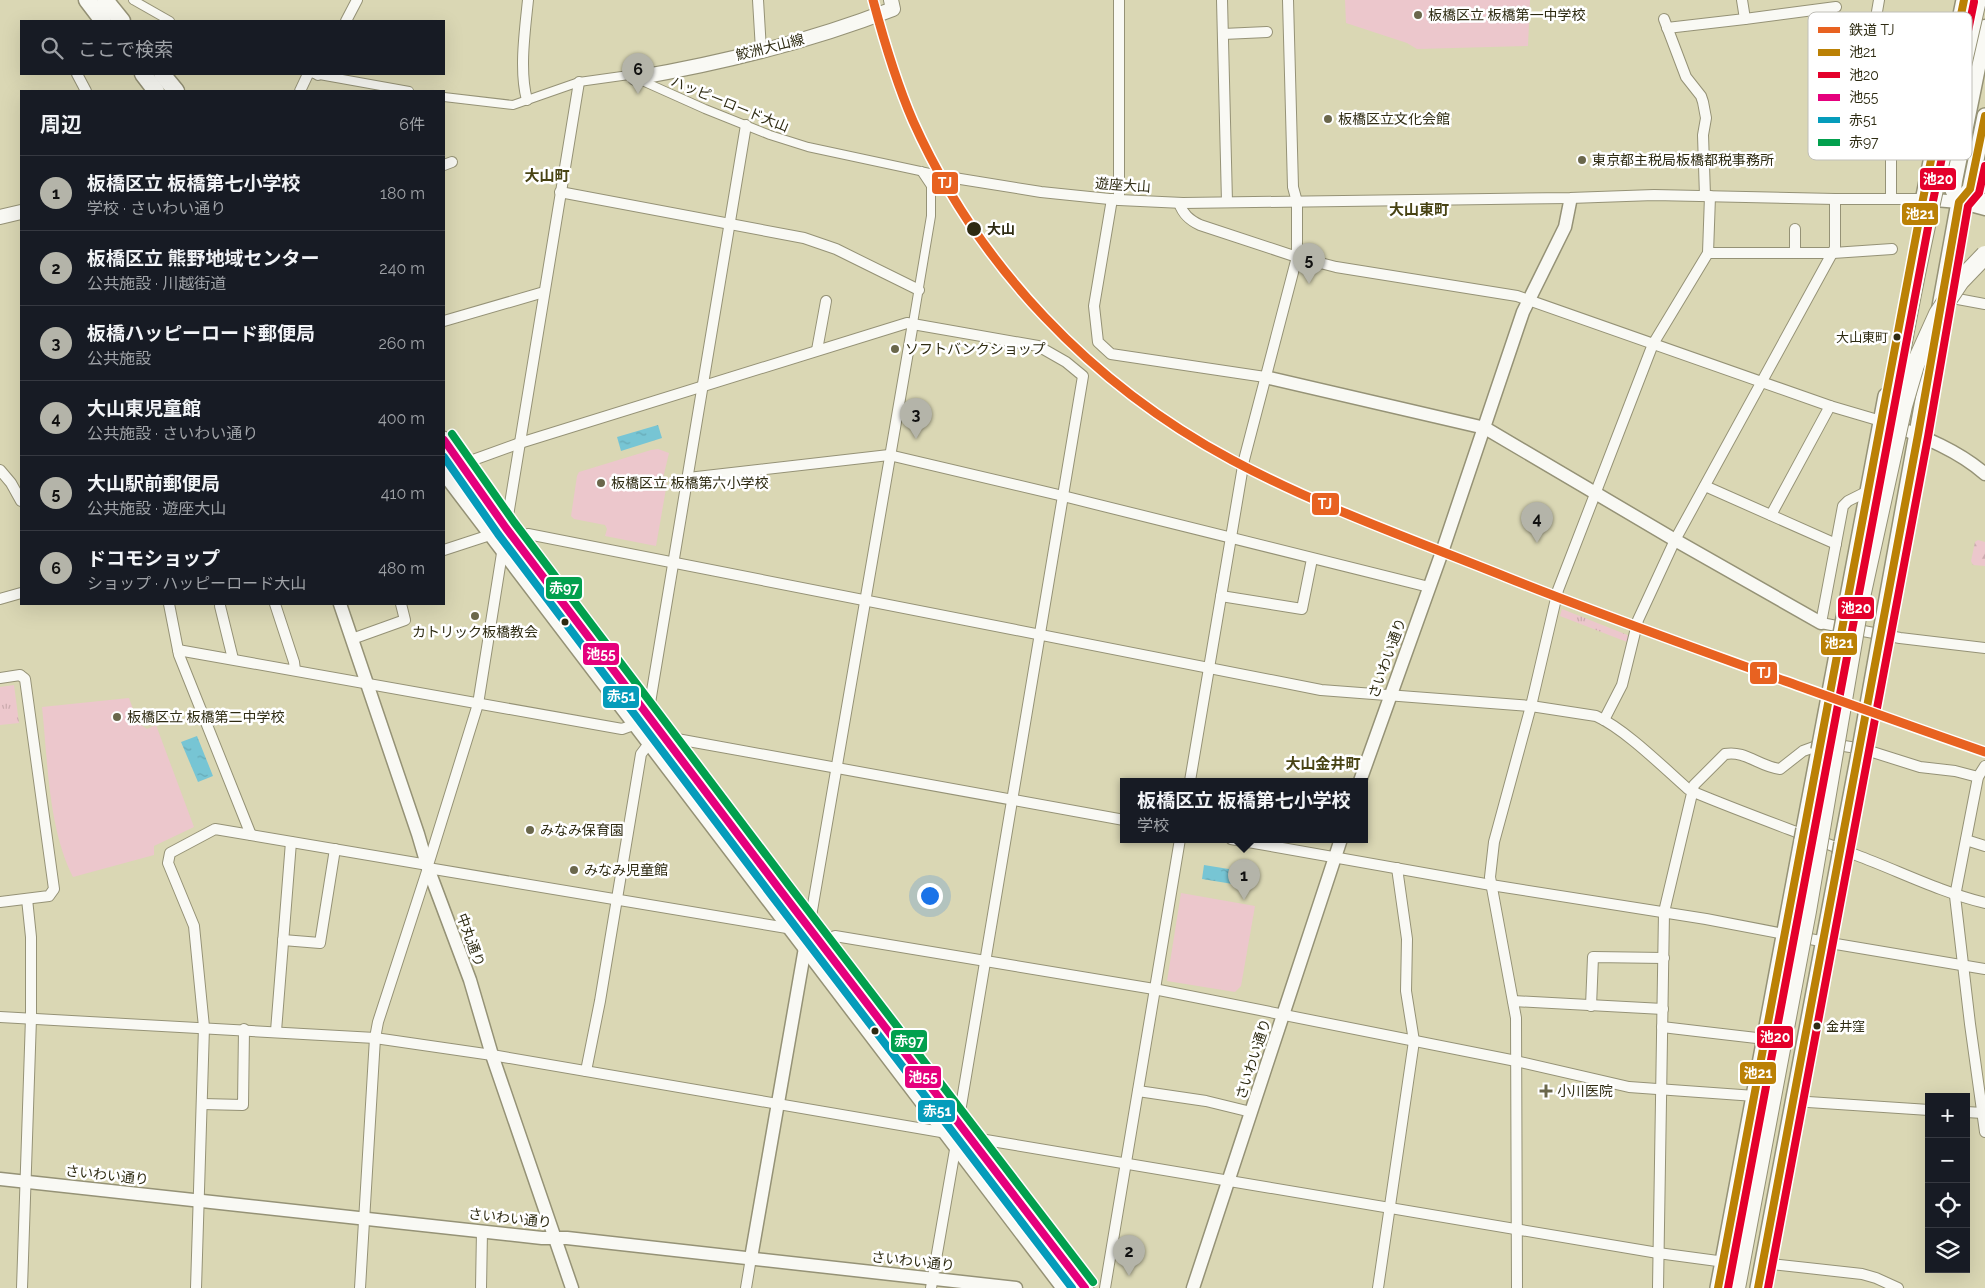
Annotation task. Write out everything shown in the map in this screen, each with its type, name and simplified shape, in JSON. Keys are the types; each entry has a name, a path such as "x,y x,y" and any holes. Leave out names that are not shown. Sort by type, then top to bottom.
{"highway":[{"path":"1972,22 1977,0"},
{"path":"101,6 121,20"},
{"path":"1972,92 1985,28"},
{"path":"144,75 155,90"},
{"path":"163,75 175,90"},
{"path":"1862,607 1879,466 1896,367 1938,160"},
{"path":"1741,1288 1812,912 1862,607 1898,367 1941,160"},
{"path":"1958,160 1953,189 1959,202"},
{"path":"1736,1288 1862,607 1903,406 1915,365 1947,299 1969,270 1985,256"},
{"path":"445,441 462,464 500,531"},
{"path":"445,470 500,531 811,938 957,1134 1065,1288"},
{"path":"658,740 791,928 811,938"},
{"path":"957,1134 1085,1288"}],"main road":[{"name":"鮫洲大山線","path":"635,78 761,50 828,32 893,9 891,0"},
{"path":"1758,1288 1859,754 1959,202 1970,190 1985,116"},
{"path":"1718,1288 1725,1262 1803,834 1931,160"},
{"path":"0,217 20,212"}],"street":[{"path":"133,0 168,20"},
{"path":"347,20 357,0"},
{"path":"527,100 524,89 525,32 528,0"},
{"path":"758,0 761,50"},
{"path":"1119,0 1115,200 1094,306 1098,342 1111,354 1265,377 1485,428 1594,493 1821,623 1900,638 1985,648"},
{"path":"1222,0 1227,202"},
{"path":"1190,778 1245,455 1296,257 1297,202 1293,187 1288,0"},
{"path":"1742,0 1745,19"},
{"path":"1517,1288 1516,1018 1490,878 1494,842 1530,706 1556,597 1594,493 1654,344 1708,252 1708,196 1703,135 1706,118 1701,96 1686,76 1666,23 1745,19 1836,6"},
{"path":"1223,34 1267,32"},
{"path":"78,75 85,90"},
{"path":"301,90 314,75"},
{"path":"321,75 403,90"},
{"name":"ハッピーロード大山","path":"445,97 513,105 578,82 629,75 705,109 770,135 808,147 948,177"},
{"path":"445,550 500,531 520,443 578,82"},
{"path":"178,650 622,729 642,719 688,478 746,125"},
{"path":"1891,160 1891,198"},
{"path":"746,1288 777,1104 811,938 837,768 918,290 932,230 931,186 921,171"},
{"name":"遊座大山","path":"948,177 1041,192 1115,200 1179,203 1570,200 1654,195 1836,200 1923,199"},
{"path":"560,192 804,238 836,249 918,290"},
{"path":"1923,199 1959,202 1985,199"},
{"name":"さいわい通り","path":"1361,778 1445,545 1528,300 1565,227 1570,200"},
{"path":"1604,720 1622,685 1638,620 1675,540 1835,248 1836,200"},
{"path":"1959,202 1980,210 1985,209"},
{"path":"1179,203 1182,211 1190,220 1200,225 1296,257 1336,267 1517,296 1918,435 1977,466 1985,474"},
{"path":"1795,253 1796,229"},
{"path":"1708,252 1832,253 1892,248"},
{"path":"445,321 544,292"},
{"path":"1943,297 1985,304"},
{"path":"817,350 826,301"},
{"path":"445,469 520,443 906,322 1038,346 1066,362 1083,376 931,1283"},
{"path":"1771,515 1830,406"},
{"path":"688,478 890,455 1429,587"},
{"path":"0,470 20,499"},
{"path":"1705,486 1836,544"},
{"path":"1821,623 1843,506 1848,501 1868,492"},
{"path":"360,1288 375,1038 378,1022 478,704 510,544 528,534 865,601 1208,666 1321,690 1530,706 1596,716 1604,720 1692,791 1776,826 1857,855 1955,896 1985,903"},
{"path":"1221,596 1302,609 1312,559"},
{"path":"0,598 20,593"},
{"path":"169,605 178,650 251,835"},
{"path":"275,605 295,670"},
{"name":"中丸通り","path":"340,605 428,867 470,980 492,1056 572,1288"},
{"path":"352,639 405,620 401,605"},
{"path":"220,606 233,660"},
{"path":"0,678 20,675 25,679 54,889 49,896 0,902"},
{"path":"586,1072 600,1001 641,754 658,740 837,768 1120,819"},
{"path":"1658,1288 1664,912 1694,785 1725,754 1737,753 1772,768 1780,769 1803,751 1825,742 1863,749 1920,767 1978,777"},
{"path":"1985,766 1978,777 1955,896 1985,1130"},
{"path":"196,1288 204,1027 194,926 168,863 170,853 214,829 791,928"},
{"path":"1966,840 1985,846"},
{"path":"276,1031 291,842"},
{"path":"1106,1288 1179,843"},
{"path":"1254,843 1491,885 1664,912 1823,942 1985,969"},
{"name":"さいわい通り","path":"1194,1288 1339,843"},
{"path":"283,940 320,943 335,849"},
{"path":"1378,1288 1414,1041 1406,991 1407,939 1397,868"},
{"path":"22,1288 31,1018 32,938 27,899"},
{"path":"811,938 835,936 1154,989 1516,1062 1629,1087 1755,1096"},
{"path":"1591,1006 1593,957 1664,958"},
{"path":"1513,1001 1663,1009"},
{"path":"0,1017 244,1029 375,1038 492,1056 1658,1253 1725,1262"},
{"path":"1662,1027 1765,1039"},
{"path":"202,1104 243,1104 244,1029"},
{"path":"1138,1091 1206,1101 1251,1112"},
{"path":"1793,1100 1925,1110"},
{"path":"1970,1112 1983,1113"},
{"name":"さいわい通り","path":"0,1179 751,1258 931,1283 1016,1288"},
{"path":"481,1288 482,1231"},
{"path":"1762,1263 1868,1275 1898,1288"}],"green space":[{"name":"板橋区立 板橋第一中学校","path":"1345,0 1530,0 1528,46 1417,49 1407,43 1346,23"},
{"path":"658,449 669,453 663,478 667,483 656,546 605,536 607,529 605,525 574,519 571,516 579,472"},
{"path":"1978,540 1985,542 1985,566 1973,565 1971,561 1975,542"},
{"path":"1562,609 1630,636 1627,642 1560,616"},
{"path":"14,685 19,723 0,725 0,687"},
{"path":"129,698 138,723 147,729 156,725 194,827 154,846 154,855 73,877 58,837 54,816 50,794 42,707"},
{"path":"1181,893 1255,906 1241,986 1235,992 1167,981"}],"water":[{"path":"658,425 662,438 621,451 617,437"},
{"path":"197,736 213,776 198,782 181,742"},
{"path":"1204,865 1247,872 1245,886 1202,879"}],"rail line":[{"name":"TJ","path":"873,0 881,31 913,121 940,174 971,225 1006,272 1044,317 1087,358 1132,396 1181,430 1265,477 1333,508 1402,536 1610,617 1985,752"}],"transit line":[{"name":"池21","path":"1962,12 1964,0"},
{"name":"池20","path":"1972,12 1974,2"},
{"name":"池21","path":"1758,1288 1918,435 1959,202 1970,189 1985,116"},
{"name":"池21","path":"1718,1288 1931,160"},
{"name":"池20","path":"1728,1288 1941,160"},
{"name":"池20","path":"1768,1288 1928,437 1968,206 1979,193 1985,166"},
{"name":"赤97","path":"452,434 514,522 1093,1282"},
{"name":"池55","path":"445,441 506,528 1085,1288"},
{"name":"赤51","path":"445,458 498,534 1072,1288"}],"place":[{"name":"板橋区立 板橋第一中学校","path":"1418,15"},
{"name":"ドコモショップ","path":"638,94"},
{"name":"板橋区立文化会館","path":"1328,119"},
{"name":"東京都主税局板橋都税事務所","path":"1582,160"},
{"name":"大山","path":"974,229"},
{"name":"大山駅前郵便局","path":"1309,284"},
{"name":"大山東町","path":"1897,337"},
{"name":"ソフトバンクショップ","path":"895,349"},
{"name":"板橋ハッピーロード郵便局","path":"916,439"},
{"name":"板橋区立 板橋第六小学校","path":"601,483"},
{"name":"大山東児童館","path":"1537,543"},
{"name":"カトリック板橋教会","path":"475,616"},
{"name":"板橋区立 板橋第二中学校","path":"117,717"},
{"name":"みなみ保育園","path":"530,830"},
{"name":"みなみ児童館","path":"574,870"},
{"name":"板橋区立 板橋第七小学校","path":"1244,900"},
{"name":"金井窪","path":"1817,1026"},
{"name":"小川医院","path":"1546,1091"},
{"name":"板橋区立 熊野地域センター","path":"1129,1276"}],"district":[{"name":"大山町","path":"547,176"},
{"name":"大山東町","path":"1419,210"},
{"name":"大山金井町","path":"1323,764"}]}
